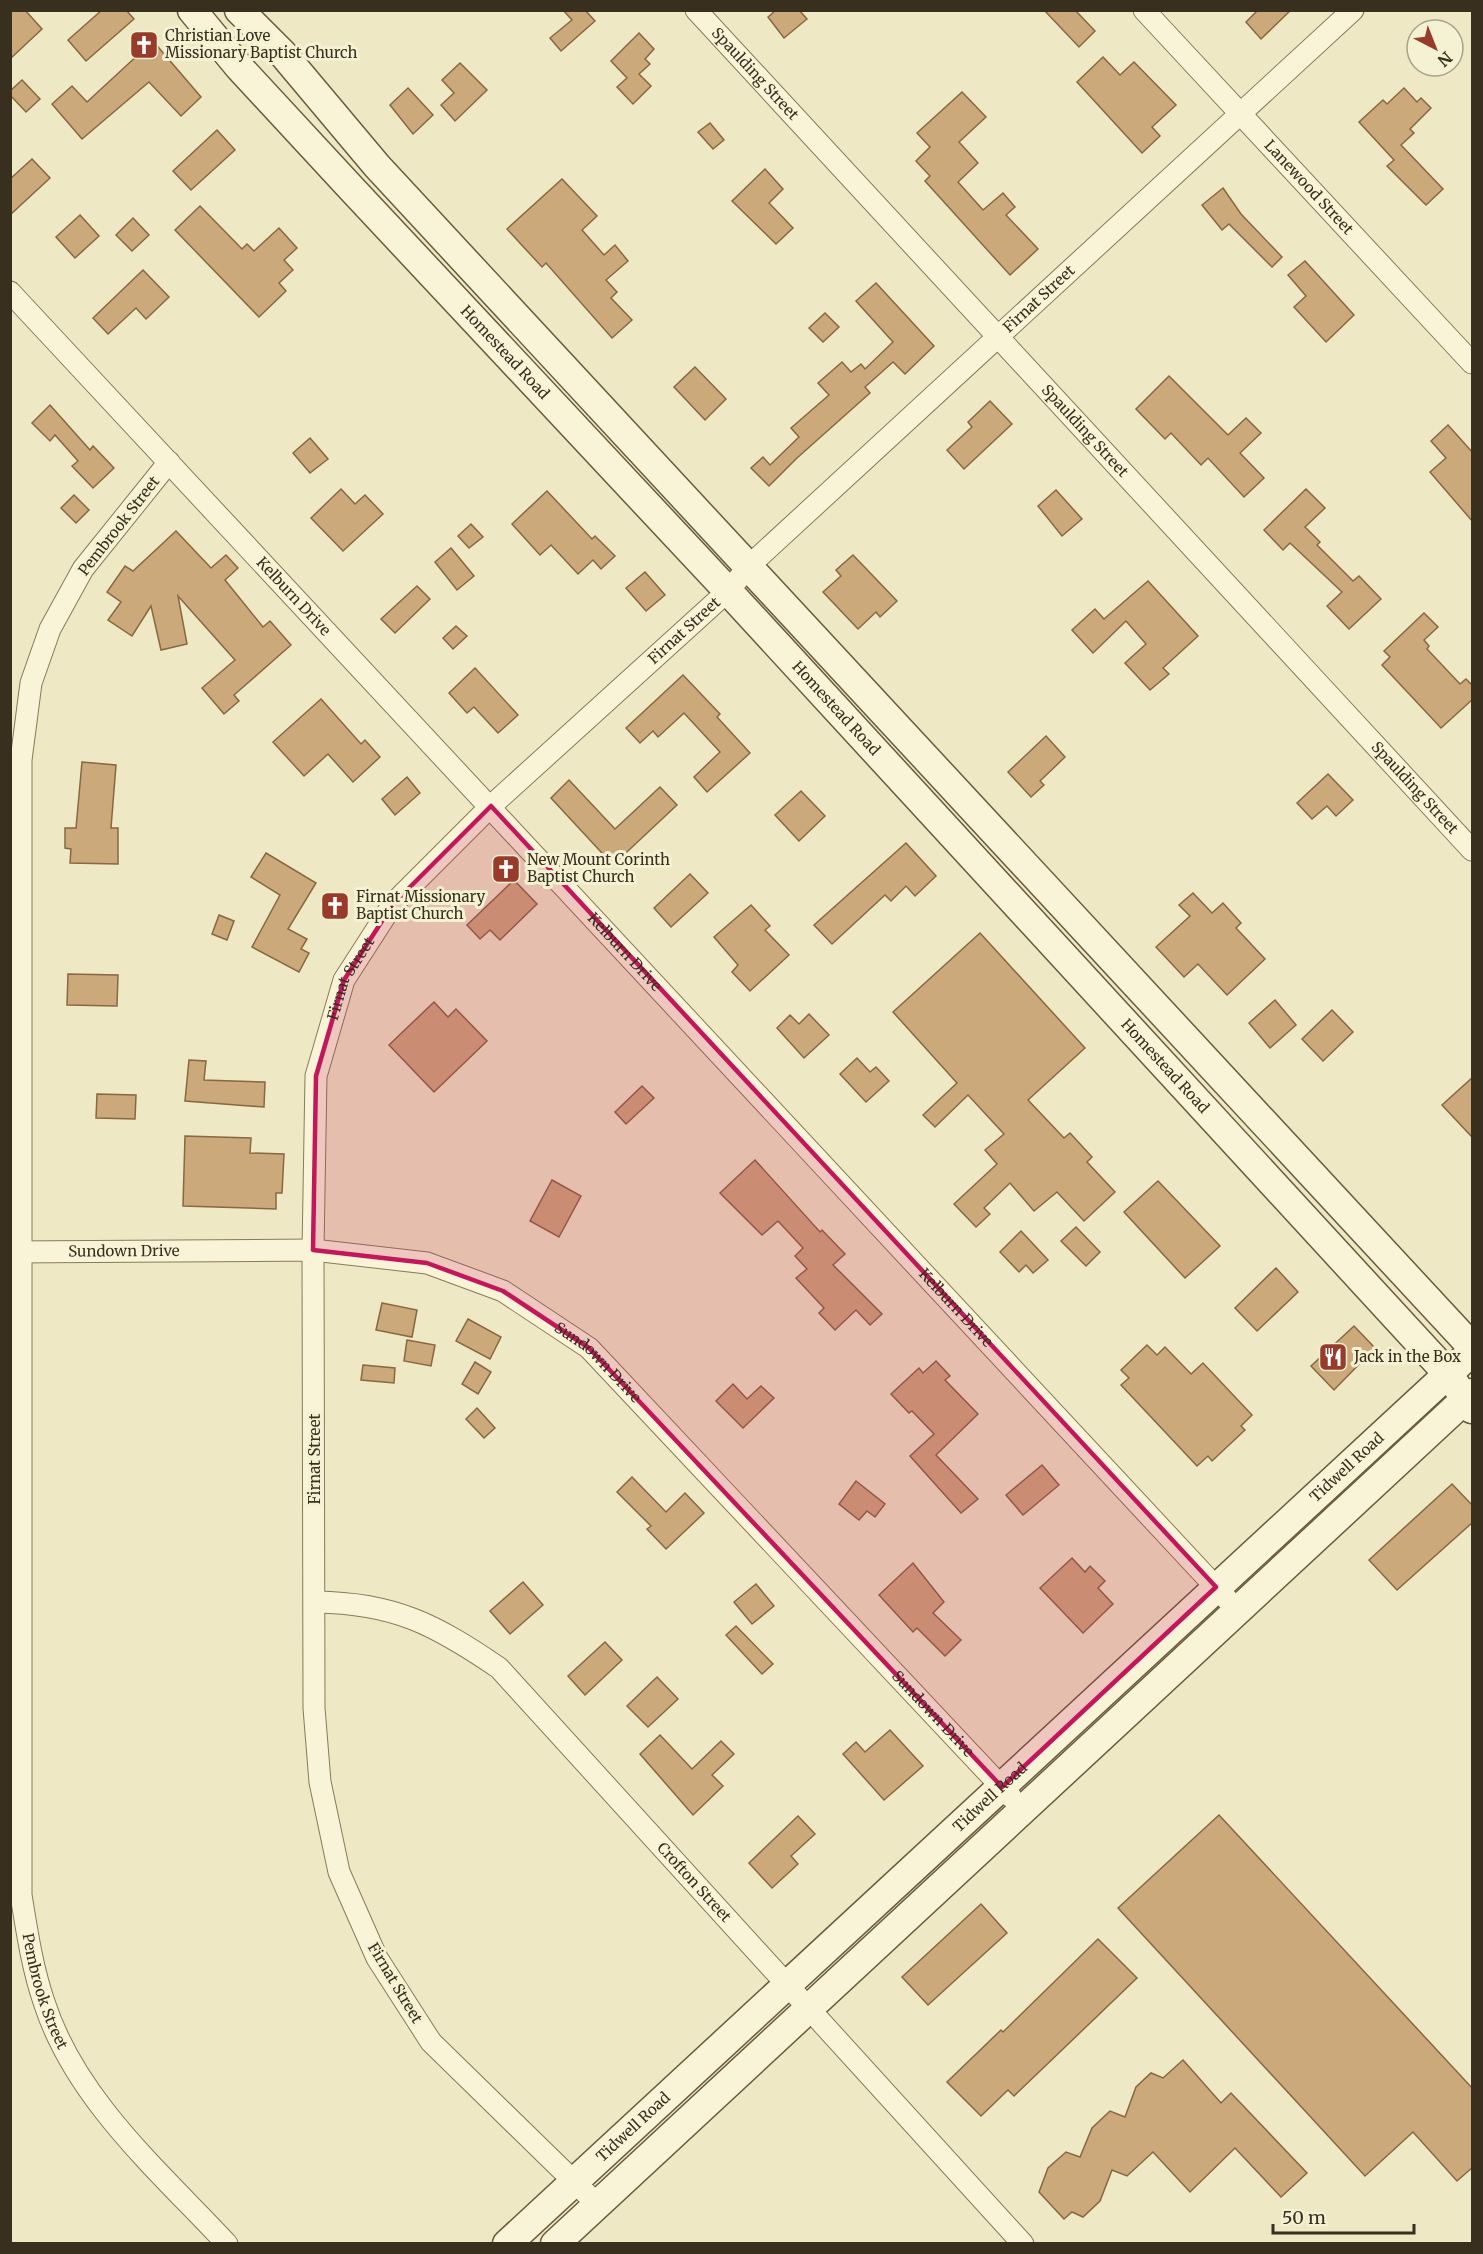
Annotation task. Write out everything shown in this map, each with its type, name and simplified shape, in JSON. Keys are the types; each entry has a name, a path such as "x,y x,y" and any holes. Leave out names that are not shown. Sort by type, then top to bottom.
{"main road":[{"path":"177,10 239,66"},
{"name":"Homestead Road","path":"192,10 239,66 351,188 728,591 1449,1375 1470,1401"},
{"path":"239,10 283,54"},
{"path":"249,10 377,166 1473,1348"},
{"path":"351,188 377,166"},
{"path":"510,359 535,335"},
{"path":"1072,966 1095,938"},
{"path":"1262,1172 1290,1149"},
{"name":"Tidwell Road","path":"507,2244 1216,1587 1449,1375 1473,1348"},
{"name":"Tidwell Road","path":"555,2244 1023,1809 1470,1401"}],"street":[{"name":"Spaulding Street","path":"696,10 1473,850"},
{"name":"Lanewood Street","path":"1144,10 1473,363"},
{"name":"Firnat Street","path":"597,2204 431,2042 377,1958 339,1872 320,1782 315,1707 313,1250 316,1076 344,980 393,904 491,806 728,591 750,566 1353,10"},
{"name":"Kelburn Drive","path":"10,292 491,806 1238,1611"},
{"name":"Pembrook Street","path":"169,462 83,569 50,629 31,683 21,760 16,1252 21,1895 33,1961 44,2003 64,2048 96,2103 227,2244"},
{"name":"Sundown Drive","path":"16,1252 313,1250 427,1263 503,1291 589,1348 1023,1809"},
{"name":"Crofton Street","path":"316,1602 352,1603 385,1608 424,1622 457,1639 499,1668 1023,2244"}],"highlighted area":[{"path":"491,806 1216,1587 1002,1787 589,1348 503,1291 427,1263 313,1250 316,1076 344,980 393,904"}],"building":[{"path":"10,10 25,10 42,29 10,59"},
{"path":"102,10 126,10 134,19 86,61 68,40"},
{"path":"563,10 585,10 595,21 561,51 550,38 572,20"},
{"path":"776,10 799,10 807,19 784,38 768,17"},
{"path":"1044,10 1075,10 1095,31 1079,47"},
{"path":"1258,10 1291,10 1261,39 1246,22"},
{"path":"639,33 654,49 645,59 650,64 639,74 651,86 633,104 617,87 627,78 611,61"},
{"path":"153,41 201,97 181,116 149,82 82,139 52,104 72,86 87,102"},
{"path":"1103,57 1120,75 1134,62 1176,105 1152,127 1160,136 1142,153 1077,82"},
{"path":"460,63 487,90 455,121 441,105 454,93 442,80"},
{"path":"22,80 40,99 26,112 10,95 10,91"},
{"path":"408,88 433,115 413,134 390,105"},
{"path":"1404,88 1417,102 1421,98 1431,108 1410,129 1414,133 1401,145 1443,189 1426,205 1387,166 1394,160 1359,122 1383,100 1387,104"},
{"path":"962,92 986,117 959,142 978,163 958,182 983,210 1003,193 1015,207 1006,215 1038,249 1010,275 925,181 930,176 916,161 930,147 917,133"},
{"path":"710,123 724,140 713,149 698,132"},
{"path":"217,130 235,150 191,190 173,171"},
{"path":"32,159 50,178 10,215 10,179"},
{"path":"765,169 783,189 769,203 793,228 776,244 732,201"},
{"path":"562,179 597,216 582,230 604,255 615,245 628,261 606,280 617,292 611,298 632,320 612,338 546,263 542,267 507,229"},
{"path":"1223,188 1241,214 1282,257 1272,267 1229,224 1222,230 1202,205"},
{"path":"200,206 242,249 247,244 254,251 279,228 297,248 284,260 293,270 279,283 286,291 259,317 175,230"},
{"path":"80,215 99,236 75,258 56,237"},
{"path":"133,218 149,235 132,251 116,235"},
{"path":"1305,261 1354,315 1326,342 1294,307 1306,296 1288,275"},
{"path":"143,270 169,297 146,319 136,308 108,334 93,318"},
{"path":"876,283 934,346 905,374 893,362 865,387 870,393 769,486 751,468 763,457 770,465 799,437 791,428 829,395 818,383 842,362 851,372 861,364 865,369 893,342 856,301"},
{"path":"825,313 839,327 823,342 809,328"},
{"path":"695,367 726,399 705,420 674,387"},
{"path":"1169,376 1228,435 1246,418 1261,433 1240,453 1264,478 1244,497 1208,458 1201,465 1171,433 1165,439 1136,409"},
{"path":"990,401 1012,424 964,469 947,450 972,427 968,422"},
{"path":"50,405 90,450 93,446 114,468 93,488 72,466 78,461 55,435 50,441 32,423"},
{"path":"1448,425 1473,453 1473,522 1430,472 1446,458 1431,441"},
{"path":"310,438 328,459 310,473 293,453"},
{"path":"341,489 355,504 365,495 383,514 343,551 311,518"},
{"path":"1306,489 1325,508 1305,527 1320,542 1317,545 1353,581 1359,576 1381,599 1349,629 1327,606 1342,592 1290,543 1283,550 1264,530"},
{"path":"1056,490 1082,519 1062,536 1038,506"},
{"path":"547,491 592,539 595,536 615,556 601,569 593,560 578,574 551,545 540,555 512,524"},
{"path":"74,495 89,510 76,523 61,508"},
{"path":"471,524 483,537 469,548 458,536"},
{"path":"176,531 211,568 226,555 238,568 225,580 263,627 270,621 291,645 234,695 239,701 224,714 202,688 235,660 178,596 187,644 161,650 151,606 132,636 108,620 121,602 107,592 125,566 133,571"},
{"path":"451,548 474,576 457,590 435,562"},
{"path":"853,555 897,601 880,617 876,612 858,629 823,592 841,576 836,570"},
{"path":"645,572 665,595 646,611 626,588"},
{"path":"1148,581 1198,636 1163,668 1169,674 1150,690 1125,663 1146,644 1126,621 1093,653 1072,630 1095,609 1104,619"},
{"path":"417,586 430,599 395,633 381,619"},
{"path":"1424,613 1438,627 1424,640 1429,646 1427,649 1460,684 1466,679 1473,686 1473,699 1441,728 1382,665 1390,657 1384,651"},
{"path":"456,626 467,636 453,649 443,638"},
{"path":"475,668 518,715 498,733 474,707 467,713 449,693"},
{"path":"683,675 720,714 717,717 750,753 707,792 694,777 720,752 684,713 658,737 653,731 640,743 626,728"},
{"path":"321,699 361,744 365,740 380,757 353,782 328,754 304,776 273,742"},
{"path":"1046,736 1065,757 1040,781 1044,785 1031,797 1008,772"},
{"path":"82,762 116,765 111,828 118,828 118,864 70,863 71,849 65,848 65,828 76,828"},
{"path":"1328,774 1353,800 1336,816 1327,806 1312,819 1297,803"},
{"path":"407,777 420,793 395,815 382,799"},
{"path":"569,780 615,829 660,787 677,805 613,865 551,798"},
{"path":"801,791 825,816 799,841 775,815"},
{"path":"906,843 936,876 915,896 906,886 891,901 885,895 832,944 814,925"},
{"path":"266,853 316,883 288,929 307,939 301,949 309,953 299,972 252,947 280,895 251,877"},
{"path":"690,874 708,893 671,927 654,908"},
{"path":"514,880 537,904 500,940 490,930 480,939 467,925"},
{"path":"1193,893 1212,913 1223,903 1241,923 1236,928 1265,959 1227,995 1198,964 1184,977 1156,947 1190,916 1179,905"},
{"path":"751,905 770,926 765,930 789,955 750,991 732,972 738,965 714,937"},
{"path":"219,915 234,921 227,940 212,934"},
{"path":"980,933 1085,1048 1028,1100 1064,1138 1070,1133 1092,1157 1087,1162 1115,1192 1084,1221 1057,1192 1034,1211 1010,1183 984,1208 990,1214 976,1227 954,1204 997,1164 985,1150 1004,1134 968,1095 935,1127 923,1115 957,1083 893,1012"},
{"path":"68,974 118,975 117,1006 67,1005"},
{"path":"1275,1000 1296,1025 1270,1048 1249,1023"},
{"path":"434,1002 448,1017 456,1009 487,1041 434,1092 389,1045"},
{"path":"1332,1010 1353,1032 1323,1061 1302,1039"},
{"path":"809,1014 829,1035 804,1058 777,1028 790,1015 799,1024"},
{"path":"857,1058 870,1072 876,1067 889,1081 866,1102 840,1074"},
{"path":"189,1060 206,1061 204,1080 265,1082 264,1107 185,1101"},
{"path":"1473,1077 1473,1138 1442,1105"},
{"path":"642,1086 654,1098 626,1124 615,1112"},
{"path":"97,1094 136,1095 135,1119 96,1118"},
{"path":"185,1136 251,1138 250,1153 284,1154 282,1193 276,1193 276,1209 183,1206"},
{"path":"755,1160 820,1232 822,1230 845,1254 833,1265 882,1314 870,1325 856,1310 835,1330 819,1313 824,1308 796,1278 807,1269 795,1256 803,1248 778,1221 762,1235 720,1193"},
{"path":"552,1180 581,1196 559,1237 530,1221"},
{"path":"1158,1181 1220,1246 1185,1278 1124,1212"},
{"path":"1076,1227 1100,1252 1086,1266 1061,1241"},
{"path":"1021,1231 1048,1260 1033,1273 1026,1265 1019,1272 1000,1252"},
{"path":"1276,1268 1298,1292 1257,1331 1235,1308"},
{"path":"382,1303 417,1310 412,1337 376,1330"},
{"path":"468,1319 501,1337 490,1359 456,1341"},
{"path":"1354,1326 1375,1348 1334,1390 1311,1366"},
{"path":"407,1340 435,1345 431,1366 404,1361"},
{"path":"1147,1345 1157,1355 1165,1347 1191,1374 1203,1363 1252,1415 1241,1426 1245,1430 1212,1461 1208,1456 1197,1466 1121,1385 1129,1378 1121,1370"},
{"path":"936,1361 950,1376 945,1380 978,1414 936,1455 978,1499 961,1513 910,1456 934,1434 912,1411 909,1413 891,1394 919,1368 923,1373"},
{"path":"475,1362 491,1372 478,1394 462,1384"},
{"path":"363,1365 395,1368 394,1383 361,1380"},
{"path":"733,1384 747,1399 761,1386 774,1398 743,1428 716,1401"},
{"path":"477,1408 495,1428 484,1438 466,1419"},
{"path":"1042,1465 1059,1485 1023,1515 1006,1495"},
{"path":"632,1477 666,1512 685,1493 704,1513 666,1549 647,1529 651,1526 617,1492"},
{"path":"856,1481 885,1504 875,1517 867,1511 859,1520 839,1504"},
{"path":"1452,1484 1473,1506 1473,1522 1397,1590 1369,1560"},
{"path":"1072,1558 1085,1572 1090,1566 1105,1581 1098,1588 1113,1604 1083,1633 1040,1588"},
{"path":"913,1563 944,1602 933,1613 961,1640 945,1656 917,1628 913,1632 879,1595"},
{"path":"523,1582 543,1605 510,1634 490,1611"},
{"path":"756,1584 774,1606 752,1624 734,1602"},
{"path":"736,1626 773,1664 762,1674 726,1635"},
{"path":"605,1642 622,1660 585,1695 568,1676"},
{"path":"657,1677 678,1699 648,1727 627,1706"},
{"path":"890,1730 923,1766 884,1800 843,1754 856,1742 865,1752"},
{"path":"660,1735 692,1769 721,1741 734,1754 712,1775 723,1786 693,1815 640,1754"},
{"path":"1219,1815 1473,2089 1473,2167 1457,2181 1413,2132 1365,2176 1118,1908"},
{"path":"798,1816 815,1834 791,1856 798,1864 772,1888 749,1863"},
{"path":"981,1904 1007,1933 928,2005 902,1977"},
{"path":"1098,1939 1137,1978 1014,2096 1008,2090 981,2116 947,2082 1001,2030 1003,2032"},
{"path":"1183,2060 1221,2103 1231,2093 1307,2173 1281,2197 1235,2148 1190,2192 1153,2152 1127,2176 1112,2170 1100,2201 1083,2217 1072,2212 1064,2219 1039,2192 1048,2168 1066,2152 1080,2157 1092,2128 1110,2111 1125,2117 1136,2087 1151,2073 1163,2078"}],"place":[{"name":"Christian Love Missionary Baptist Church","path":"144,45"},
{"name":"New Mount Corinth Baptist Church","path":"506,869"},
{"name":"Firnat Missionary Baptist Church","path":"335,906"},
{"name":"Jack in the Box","path":"1333,1357"}]}
